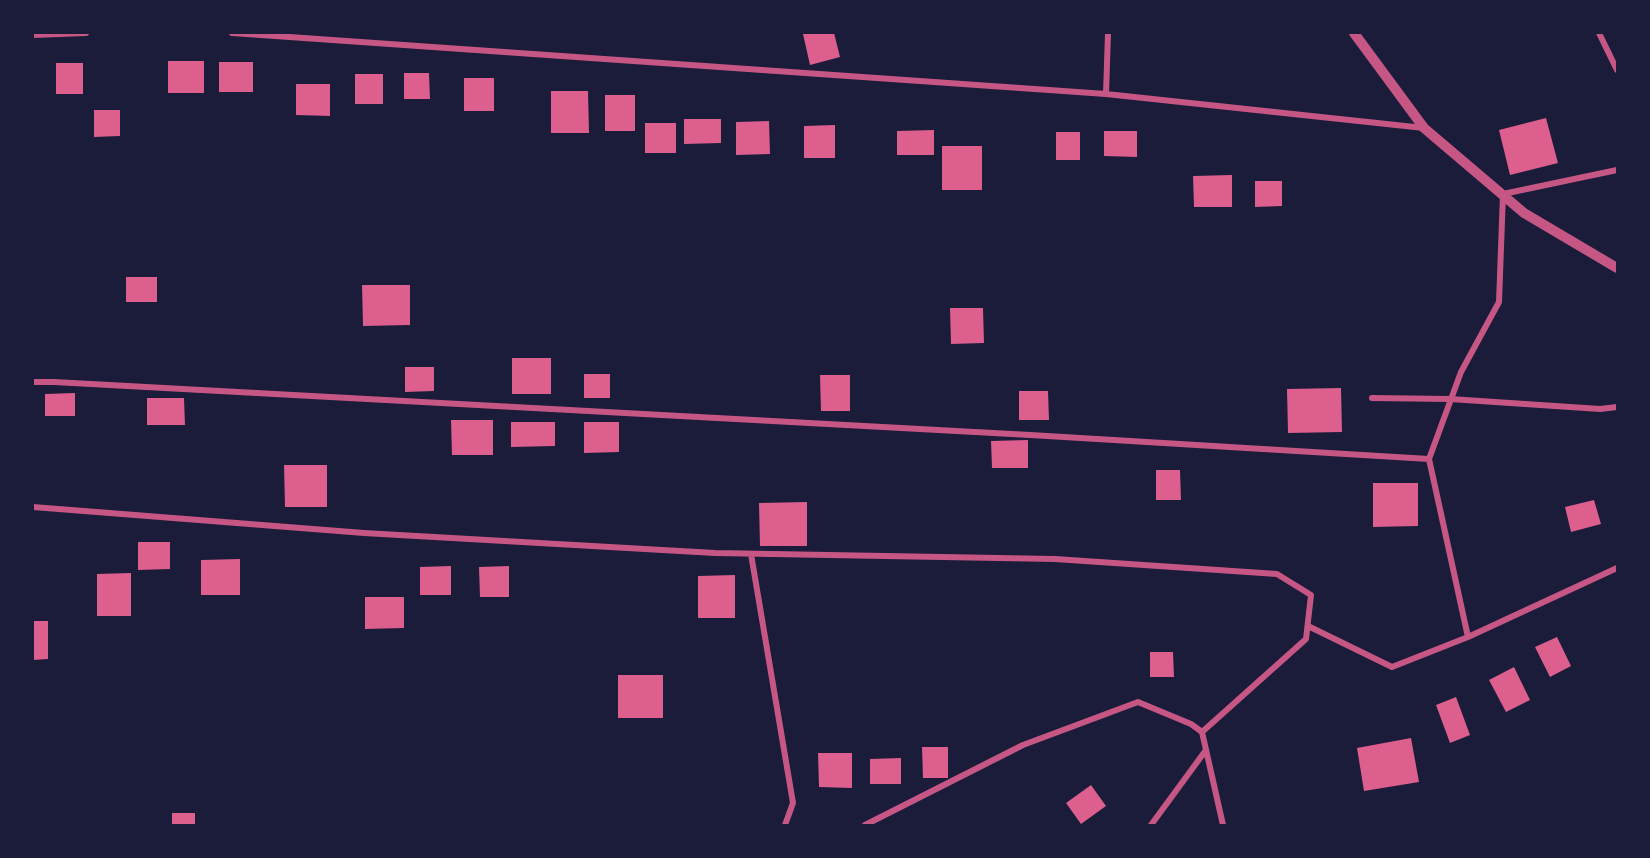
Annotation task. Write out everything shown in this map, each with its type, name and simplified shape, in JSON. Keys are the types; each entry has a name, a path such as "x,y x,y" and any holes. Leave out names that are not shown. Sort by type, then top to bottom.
{"street":[{"path":"33,35 86,33"},
{"path":"231,33 1106,94 1424,128"},
{"path":"1106,94 1108,33"},
{"path":"1354,33 1424,128 1524,213 1617,268"},
{"path":"1599,33 1617,70"},
{"path":"1503,195 1617,170"},
{"path":"1468,637 1429,459 1461,372 1499,302 1503,195"},
{"path":"33,382 1154,441 1429,459"},
{"path":"1372,398 1450,399 1600,409 1617,407"},
{"path":"33,507 364,533 751,554 1055,559 1266,573 1277,574 1311,595 1306,639 1202,732"},
{"path":"751,554 793,803 785,825"},
{"path":"1308,626 1392,666 1468,637 1617,568"},
{"path":"865,825 1023,745 1138,702 1191,724 1202,732 1222,825"},
{"path":"1151,825 1206,750"}],"building":[{"path":"834,33 840,57 810,65 803,34"},
{"path":"168,61 204,61 204,93 168,93"},
{"path":"219,62 253,62 253,92 219,92"},
{"path":"56,63 83,63 83,94 56,94"},
{"path":"404,73 429,73 430,99 404,99"},
{"path":"355,74 383,74 383,104 355,104"},
{"path":"464,78 494,78 494,111 464,111"},
{"path":"296,84 330,84 330,116 296,115"},
{"path":"551,91 588,91 589,133 551,133"},
{"path":"605,95 635,95 635,131 605,131"},
{"path":"94,110 120,110 120,136 94,137"},
{"path":"1546,118 1558,163 1510,175 1499,130"},
{"path":"684,119 721,119 721,143 684,144"},
{"path":"769,121 770,154 736,155 736,122"},
{"path":"645,123 676,123 676,153 645,153"},
{"path":"835,125 835,158 804,158 804,126"},
{"path":"934,130 934,155 897,155 897,131"},
{"path":"1104,131 1137,131 1137,157 1104,156"},
{"path":"1056,132 1080,132 1080,160 1056,160"},
{"path":"942,146 982,146 982,190 942,190"},
{"path":"1232,175 1232,207 1194,207 1193,176"},
{"path":"1255,181 1282,181 1282,206 1255,207"},
{"path":"126,277 157,277 157,302 126,302"},
{"path":"362,285 410,285 410,325 363,326"},
{"path":"950,308 983,308 984,343 951,344"},
{"path":"512,358 551,358 551,394 512,394"},
{"path":"405,367 434,367 434,391 405,392"},
{"path":"584,374 610,374 610,398 584,398"},
{"path":"820,375 850,375 850,411 821,411"},
{"path":"1341,388 1342,432 1288,433 1287,389"},
{"path":"1019,391 1048,391 1049,420 1019,420"},
{"path":"75,393 75,416 45,416 45,394"},
{"path":"147,398 184,398 185,425 147,425"},
{"path":"451,420 493,420 493,455 452,455"},
{"path":"511,422 555,422 555,446 511,447"},
{"path":"584,422 619,422 619,452 584,453"},
{"path":"1028,440 1028,468 992,468 991,441"},
{"path":"284,465 327,465 327,507 285,507"},
{"path":"1156,470 1180,470 1181,500 1156,500"},
{"path":"1373,483 1418,483 1418,526 1373,527"},
{"path":"1594,500 1601,524 1571,532 1565,507"},
{"path":"807,502 807,546 760,546 759,503"},
{"path":"138,542 170,542 170,569 138,570"},
{"path":"240,559 240,595 201,595 201,560"},
{"path":"451,566 451,595 420,595 420,567"},
{"path":"509,566 509,597 480,597 479,567"},
{"path":"131,573 131,616 97,616 97,574"},
{"path":"735,575 735,618 698,618 698,576"},
{"path":"365,597 404,597 404,628 365,629"},
{"path":"33,621 48,621 48,659 33,660"},
{"path":"1557,637 1571,666 1550,677 1535,647"},
{"path":"1150,652 1173,652 1174,677 1150,677"},
{"path":"1514,667 1530,700 1506,712 1489,680"},
{"path":"618,675 663,675 663,718 618,718"},
{"path":"1456,697 1470,735 1450,743 1436,705"},
{"path":"1411,738 1419,782 1364,791 1357,748"},
{"path":"922,747 948,747 948,778 923,778"},
{"path":"818,753 852,753 852,788 819,787"},
{"path":"901,758 901,784 870,784 870,759"},
{"path":"1091,785 1106,806 1081,824 1066,803"},
{"path":"172,813 195,813 195,825 172,825"}]}
